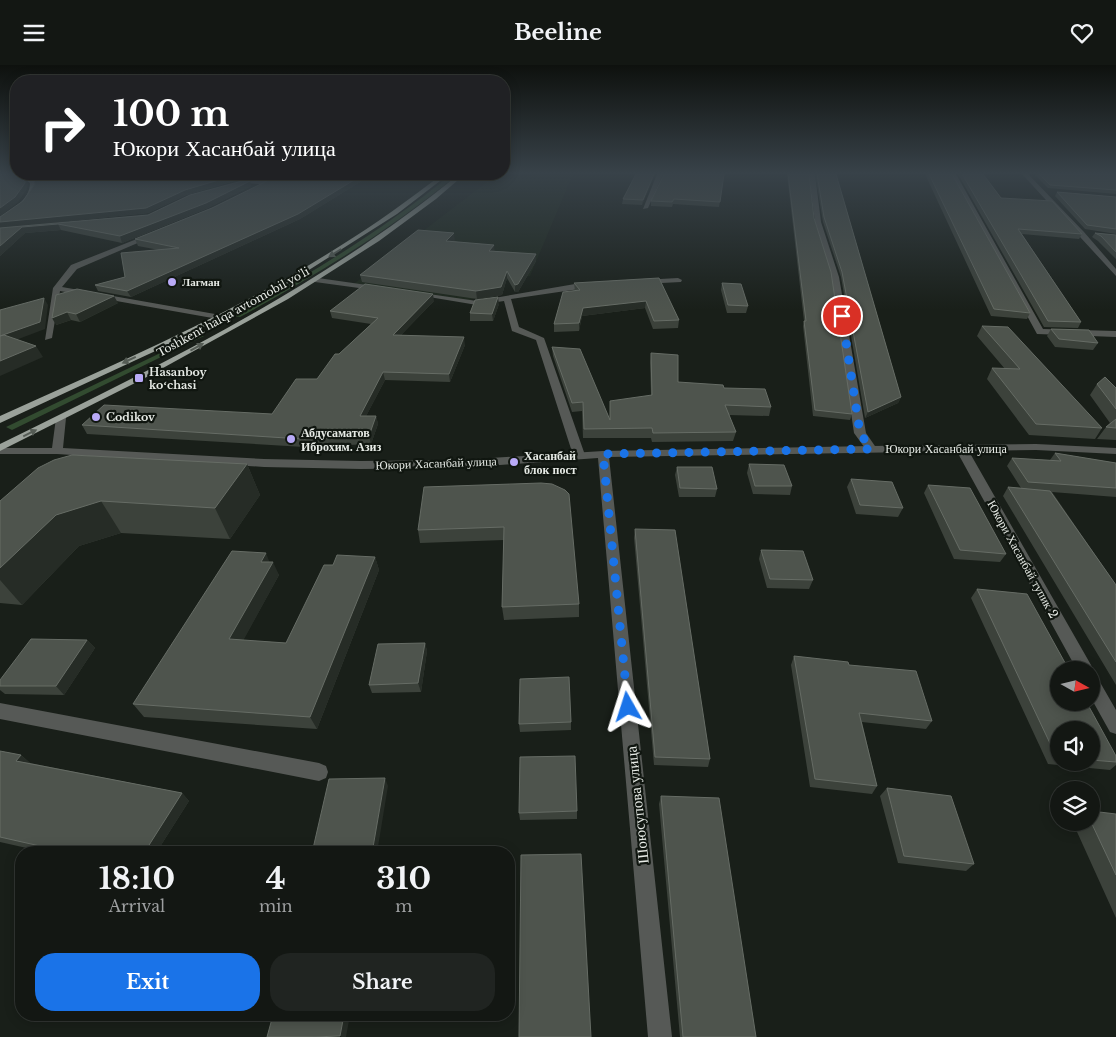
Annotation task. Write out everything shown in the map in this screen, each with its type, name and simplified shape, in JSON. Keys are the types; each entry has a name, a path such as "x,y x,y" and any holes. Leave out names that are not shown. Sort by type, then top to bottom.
{"highway":[{"name":"Toshkent halqa avtomobil yo'li","path":"0,420 204,323 332,254 385,219"},
{"name":"Toshkent halqa avtomobil yo'li","path":"0,449 230,329 318,280 405,219"},
{"path":"204,323 230,329"}],"street":[{"path":"818,219 835,277 860,433 871,449"},
{"path":"978,219 1040,332 1116,334"},
{"path":"1070,219 1116,274"},
{"path":"48,338 57,288 74,267 158,232"},
{"path":"1082,233 1091,234"},
{"path":"318,280 392,291"},
{"path":"631,282 678,280"},
{"path":"402,292 477,303 575,285 603,284"},
{"path":"57,288 215,317"},
{"path":"507,298 515,329 540,338 579,455"},
{"path":"57,451 61,418"},
{"name":"Юкори Хасанбай улица","path":"0,449 264,463 361,465 459,464 603,454 871,449 1060,448 1116,451"},
{"name":"Юкори Хасанбай тупик 2","path":"961,449 1080,661"},
{"name":"Шоюсупова улица","path":"603,454 660,1037"},
{"path":"1100,697 1116,726"},
{"path":"0,711 319,772"}],"shaded area":[{"path":"438,219 554,219 530,276 504,281 469,301 351,286"}],"green space":[{"path":"391,219 398,219 297,285 240,317 234,316 291,284"},
{"path":"198,335 204,336 12,430 6,427"}],"building":[{"path":"0,219 28,219 0,222"},
{"path":"98,219 163,219 120,236 58,224 22,227 0,246 0,228"},
{"path":"184,219 286,219 127,291 95,285 125,277 121,253 179,248 135,239"},
{"path":"794,219 814,219 831,272 852,414 815,410 804,321 806,321"},
{"path":"825,219 849,219 901,397 868,412 842,272"},
{"path":"951,219 977,219 1030,313 994,309"},
{"path":"989,219 1069,219 1082,234 1018,229 1081,322 1048,321"},
{"path":"1082,219 1116,219 1116,229 1087,225"},
{"path":"418,230 454,233 446,241 494,245 489,251 536,254 518,284 515,285 507,271 501,287 476,291 360,275"},
{"path":"1095,233 1116,235 1116,252 1101,236"},
{"path":"659,278 679,320 654,321 646,301 583,308 579,323 554,324 563,292 580,290 574,283"},
{"path":"722,283 741,284 748,306 728,305"},
{"path":"365,284 433,294 393,335 464,337 449,374 383,372 360,416 376,416 369,436 302,439 82,425 104,405 272,414 296,379 317,379 335,354 339,354 378,318 330,311"},
{"path":"77,289 114,296 76,314 67,312 52,318 56,295"},
{"path":"498,297 492,314 470,313 475,300"},
{"path":"44,298 40,322 0,336 0,310"},
{"path":"982,326 1008,327 1102,428 1036,424 992,368 1020,369"},
{"path":"1051,329 1089,330 1098,343 1059,339"},
{"path":"4,335 36,346 0,361 0,336"},
{"path":"552,347 580,349 610,420 610,401 652,395 651,353 678,355 678,382 723,385 724,388 765,389 771,407 725,405 736,432 653,433 652,428 584,429 583,402 572,403"},
{"path":"1105,377 1116,388 1116,409 1097,384"},
{"path":"1116,419 1116,428 1106,427"},
{"path":"1055,453 1116,463 1116,488 1028,482 1012,458 1061,461"},
{"path":"72,455 247,464 215,508 101,501 56,515 0,568 0,501 38,468 54,460"},
{"path":"749,464 784,465 792,486 755,486"},
{"path":"677,467 712,467 717,489 680,488"},
{"path":"851,479 892,482 903,508 860,505"},
{"path":"552,484 569,494 579,604 502,607 504,527 418,530 424,487"},
{"path":"928,485 970,488 1006,554 960,550"},
{"path":"1008,487 1050,491 1116,585 1116,662"},
{"path":"635,529 675,530 710,759 655,757"},
{"path":"761,550 803,551 813,580 770,579"},
{"path":"232,551 266,553 261,562 273,562 229,639 286,643 324,565 333,565 337,555 375,557 310,717 133,704"},
{"path":"977,589 1027,594 1064,661 1050,661 1050,711 1091,711 1097,721 1050,721 1050,743"},
{"path":"31,639 87,640 56,686 0,686 0,680"},
{"path":"425,643 418,683 369,685 378,644"},
{"path":"794,656 848,662 849,665 916,671 932,721 859,713 877,786 815,779"},
{"path":"569,677 571,722 519,724 520,679"},
{"path":"1100,727 1116,756 1116,762 1100,761"},
{"path":"0,751 21,755 16,761 182,793 148,846 40,846 0,837"},
{"path":"575,756 577,811 519,813 520,757"},
{"path":"385,778 373,846 314,846 329,779"},
{"path":"887,788 951,796 974,864 904,856"},
{"path":"661,796 719,798 756,1037 683,1037"},
{"path":"1100,812 1116,814 1116,875 1095,831 1100,831"},
{"path":"581,854 591,1037 519,1037 521,855"},
{"path":"271,1021 343,1021 340,1036 267,1037"}],"place":[{"name":"Лагман","path":"172,282"},
{"name":"Hasanboy koʻchasi","path":"139,378"},
{"name":"Codikov","path":"96,417"},
{"name":"Абдусаматов Иброхим. Азиз","path":"291,439"},
{"name":"Хасанбай блок пост","path":"514,462"}],"route":[{"path":"628,707 603,454 871,449 860,433 842,316"}]}
